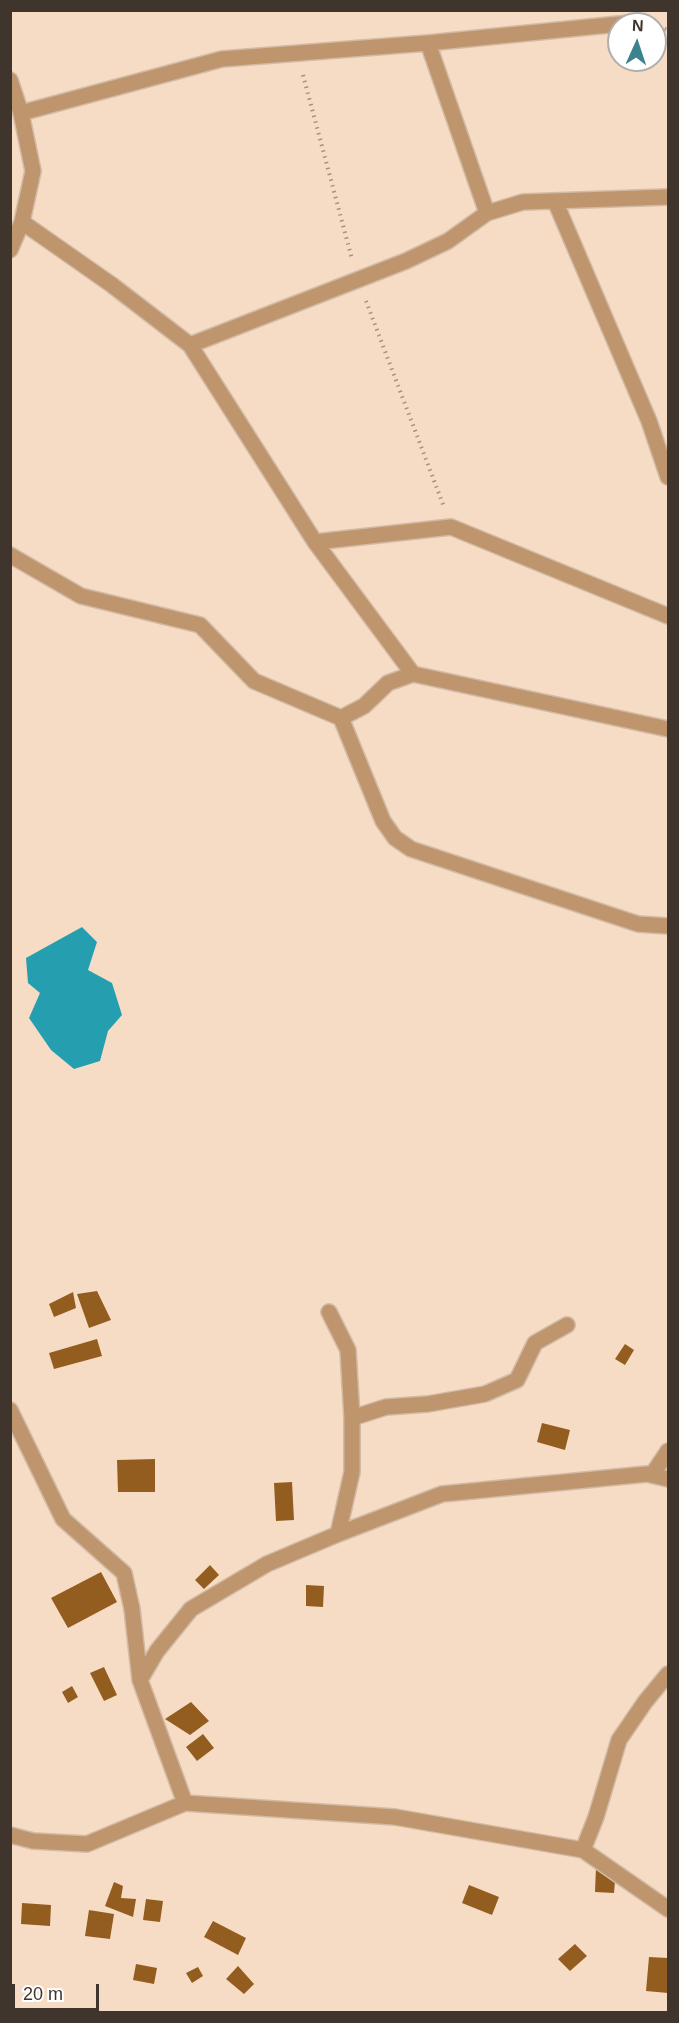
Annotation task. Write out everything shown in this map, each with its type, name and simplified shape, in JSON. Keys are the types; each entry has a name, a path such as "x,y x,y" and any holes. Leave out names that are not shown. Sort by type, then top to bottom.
{"street":[{"path":"21,113 222,58 428,43 607,25"},
{"path":"428,43 487,213"},
{"path":"10,80 21,113 33,171 22,222 10,250"},
{"path":"190,345 406,261 448,241 487,213 523,202 669,197"},
{"path":"555,201 649,421 669,477"},
{"path":"22,222 112,285 190,345 315,542 413,675"},
{"path":"315,542 451,527 669,616"},
{"path":"10,555 81,596 200,625 254,681 341,718 383,821 395,838 411,849 638,924 669,926"},
{"path":"341,718 364,706 388,683 413,675 669,729"},
{"path":"328,1312 348,1350 352,1418 352,1472 338,1534"},
{"path":"352,1418 386,1407 428,1404 485,1394 517,1380 535,1343 567,1325"},
{"path":"10,1410 63,1519 124,1573 132,1609 140,1680 185,1803"},
{"path":"652,1475 669,1452"},
{"path":"140,1680 157,1651 191,1609 267,1564 442,1494 647,1474 669,1479"},
{"path":"583,1850 596,1817 619,1740 645,1702 669,1674"},
{"path":"10,1835 33,1841 87,1844 185,1803 395,1817 583,1850 669,1909"}],"water":[{"path":"82,927 97,942 88,970 112,983 122,1015 108,1031 100,1061 74,1069 51,1050 29,1018 40,993 28,983 26,958"}],"building":[{"path":"97,1291 111,1320 89,1328 77,1294"},
{"path":"73,1292 76,1308 54,1317 49,1304"},
{"path":"97,1339 102,1356 54,1369 49,1353"},
{"path":"625,1344 634,1350 625,1365 615,1359"},
{"path":"542,1423 570,1430 565,1450 537,1442"},
{"path":"155,1459 155,1492 118,1492 117,1460"},
{"path":"292,1482 294,1520 276,1521 274,1483"},
{"path":"210,1565 219,1575 204,1589 195,1580"},
{"path":"101,1572 117,1602 68,1628 51,1598"},
{"path":"306,1585 324,1586 323,1607 306,1606"},
{"path":"104,1667 117,1695 104,1701 90,1673"},
{"path":"72,1686 78,1697 68,1703 62,1692"},
{"path":"191,1702 209,1721 190,1735 165,1719"},
{"path":"203,1734 214,1748 197,1761 186,1747"},
{"path":"596,1867 616,1869 614,1893 595,1892"},
{"path":"114,1882 123,1886 121,1898 136,1899 133,1917 105,1906"},
{"path":"469,1885 499,1897 492,1915 462,1903"},
{"path":"146,1899 163,1901 160,1922 143,1920"},
{"path":"22,1903 51,1905 50,1926 21,1924"},
{"path":"89,1910 114,1914 110,1939 85,1936"},
{"path":"213,1921 246,1938 238,1955 204,1937"},
{"path":"575,1944 587,1956 570,1971 558,1959"},
{"path":"649,1957 668,1958 668,1993 646,1991"},
{"path":"136,1964 157,1968 154,1984 133,1980"},
{"path":"238,1966 254,1984 244,1994 226,1979"},
{"path":"198,1967 203,1976 192,1983 186,1973"}]}
